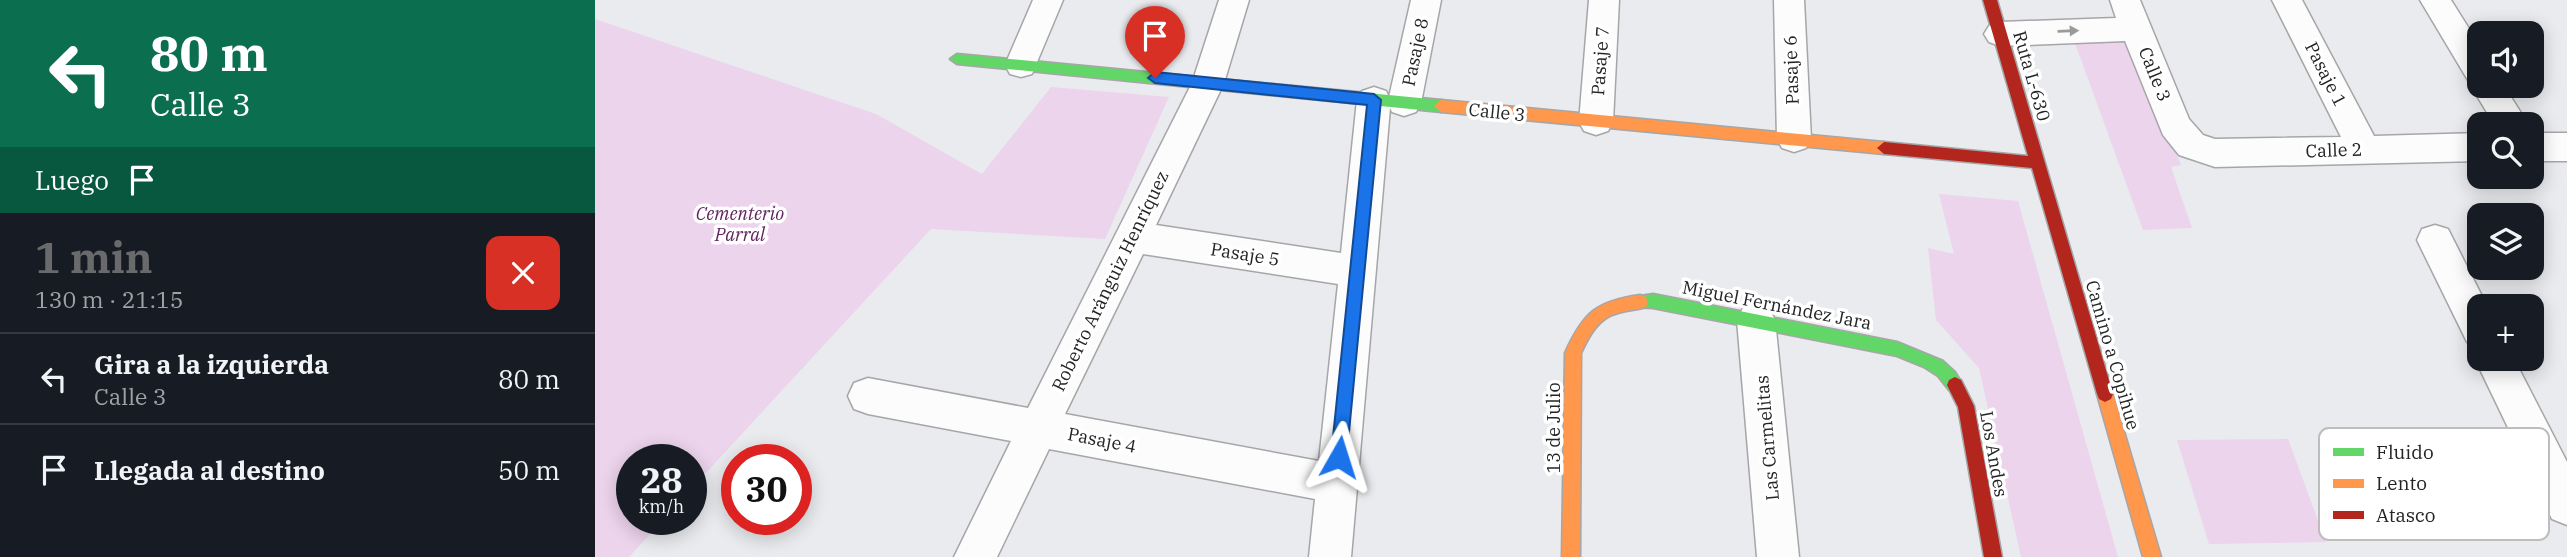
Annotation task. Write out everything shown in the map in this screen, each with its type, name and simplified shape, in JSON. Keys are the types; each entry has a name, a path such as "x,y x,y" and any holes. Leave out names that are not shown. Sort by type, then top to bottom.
{"street":[{"path":"1021,65 1048,0"},
{"name":"Roberto Aránguiz Henríquez","path":"975,557 1208,83 1234,0"},
{"name":"Pasaje 8","path":"1330,557 1357,271 1389,102 1426,0"},
{"name":"Pasaje 7","path":"1596,122 1604,0"},
{"name":"Pasaje 6","path":"1789,0 1794,139"},
{"name":"Ruta L-630","path":"1990,0 2037,163"},
{"name":"Pasaje 1","path":"2287,0 2364,149"},
{"path":"2435,0 2467,52"},
{"path":"2000,34 2131,15"},
{"name":"Calle 3","path":"2131,15 2175,126 2191,145"},
{"name":"Calle 3","path":"957,59 2037,163"},
{"name":"Calle 2","path":"2191,145 2214,153 2467,148"},
{"path":"2544,147 2567,146"},
{"name":"Camino a Copihue","path":"2037,163 2152,557"},
{"name":"Pasaje 5","path":"1133,237 1357,271"},
{"path":"2435,240 2467,304"},
{"name":"Miguel Fernández Jara","path":"1604,311 1624,303 1653,300 1897,349 1923,356 1941,365"},
{"name":"13 de Julio","path":"1571,557 1573,353 1585,326 1604,311"},
{"name":"Las Carmelitas","path":"1756,320 1778,557"},
{"name":"Los Andes","path":"1941,365 1955,383 1966,406 1993,557"},
{"path":"2500,371 2528,428"},
{"name":"Pasaje 4","path":"868,396 1337,484"},
{"path":"2549,469 2567,505"}],"green space":[{"name":"Cementerio Parral","path":"595,19 876,114 982,174 1051,87 1169,97 1105,239 931,229 733,444 721,444 721,456 707,472 707,444 616,444 616,535 649,535 629,557 595,557"},
{"path":"2122,42 2134,52 2181,165 2171,167 2192,228 2143,230 2075,43"},
{"path":"1939,194 2018,201 2118,557 2021,557 1979,368 1936,320 1928,248 1954,254"},
{"path":"2288,439 2319,523 2319,540 2326,542 2209,544 2177,440"}],"traffic: fast":[{"path":"957,59 1441,106"},
{"path":"1640,302 1653,301 1897,349 1930,361 1955,385"}],"traffic: slow":[{"path":"1441,106 1884,148"},
{"path":"1571,557 1573,353 1584,330 1597,316 1614,307 1640,302"},
{"path":"2105,394 2152,557"}],"traffic: jam":[{"path":"1990,0 2105,394"},
{"path":"1884,148 2037,163"},
{"path":"1955,385 1966,406 1993,557"}],"route":[{"path":"1155,78 1374,100 1339,457"}]}
